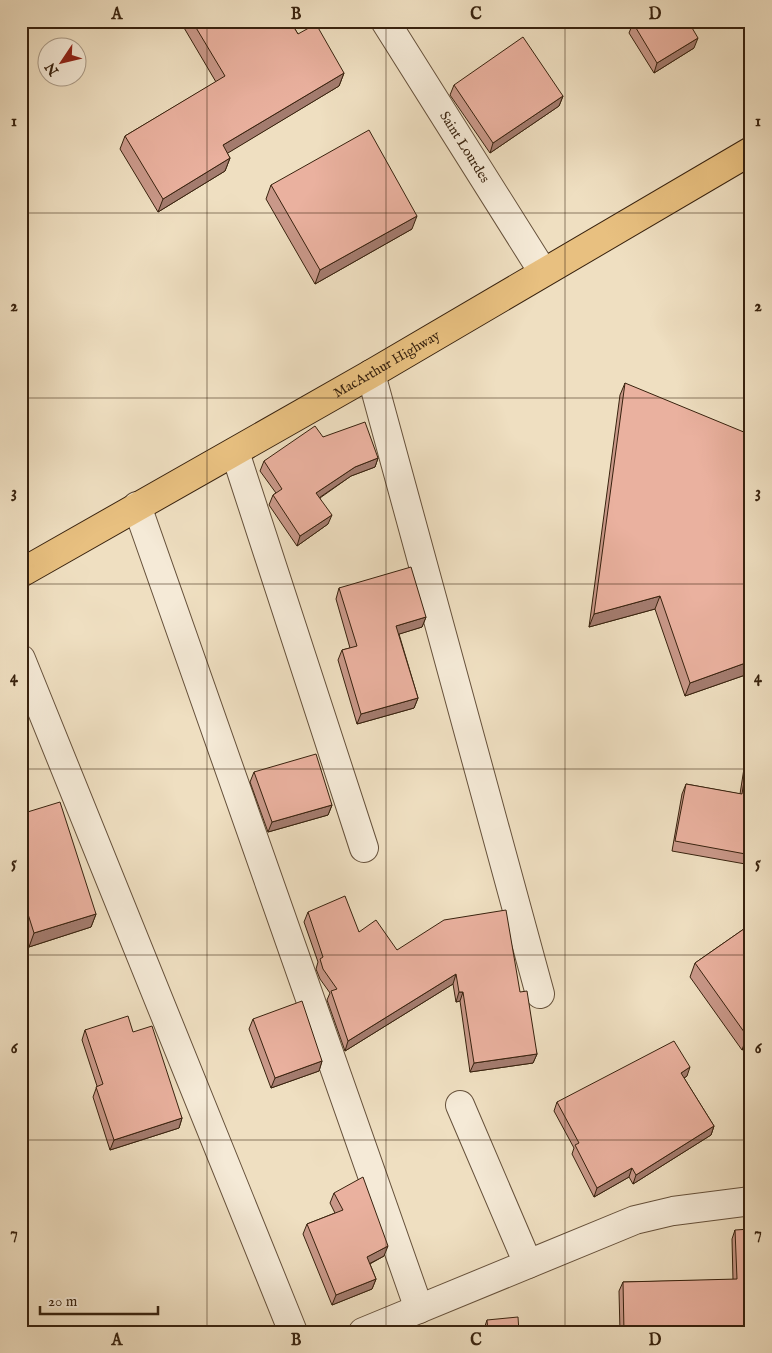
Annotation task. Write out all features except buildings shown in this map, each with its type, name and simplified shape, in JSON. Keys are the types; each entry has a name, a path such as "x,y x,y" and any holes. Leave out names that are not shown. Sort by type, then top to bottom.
{"main road":[{"name":"MacArthur Highway","path":"21,572 371,374 751,151"}],"street":[{"name":"Saint Lourdes","path":"385,21 543,272"},
{"path":"371,374 540,994"},
{"path":"235,452 364,848"},
{"path":"137,506 419,1308"},
{"path":"21,659 293,1332"},
{"path":"460,1105 528,1264"},
{"path":"363,1332 642,1218 673,1211 751,1201"}]}
